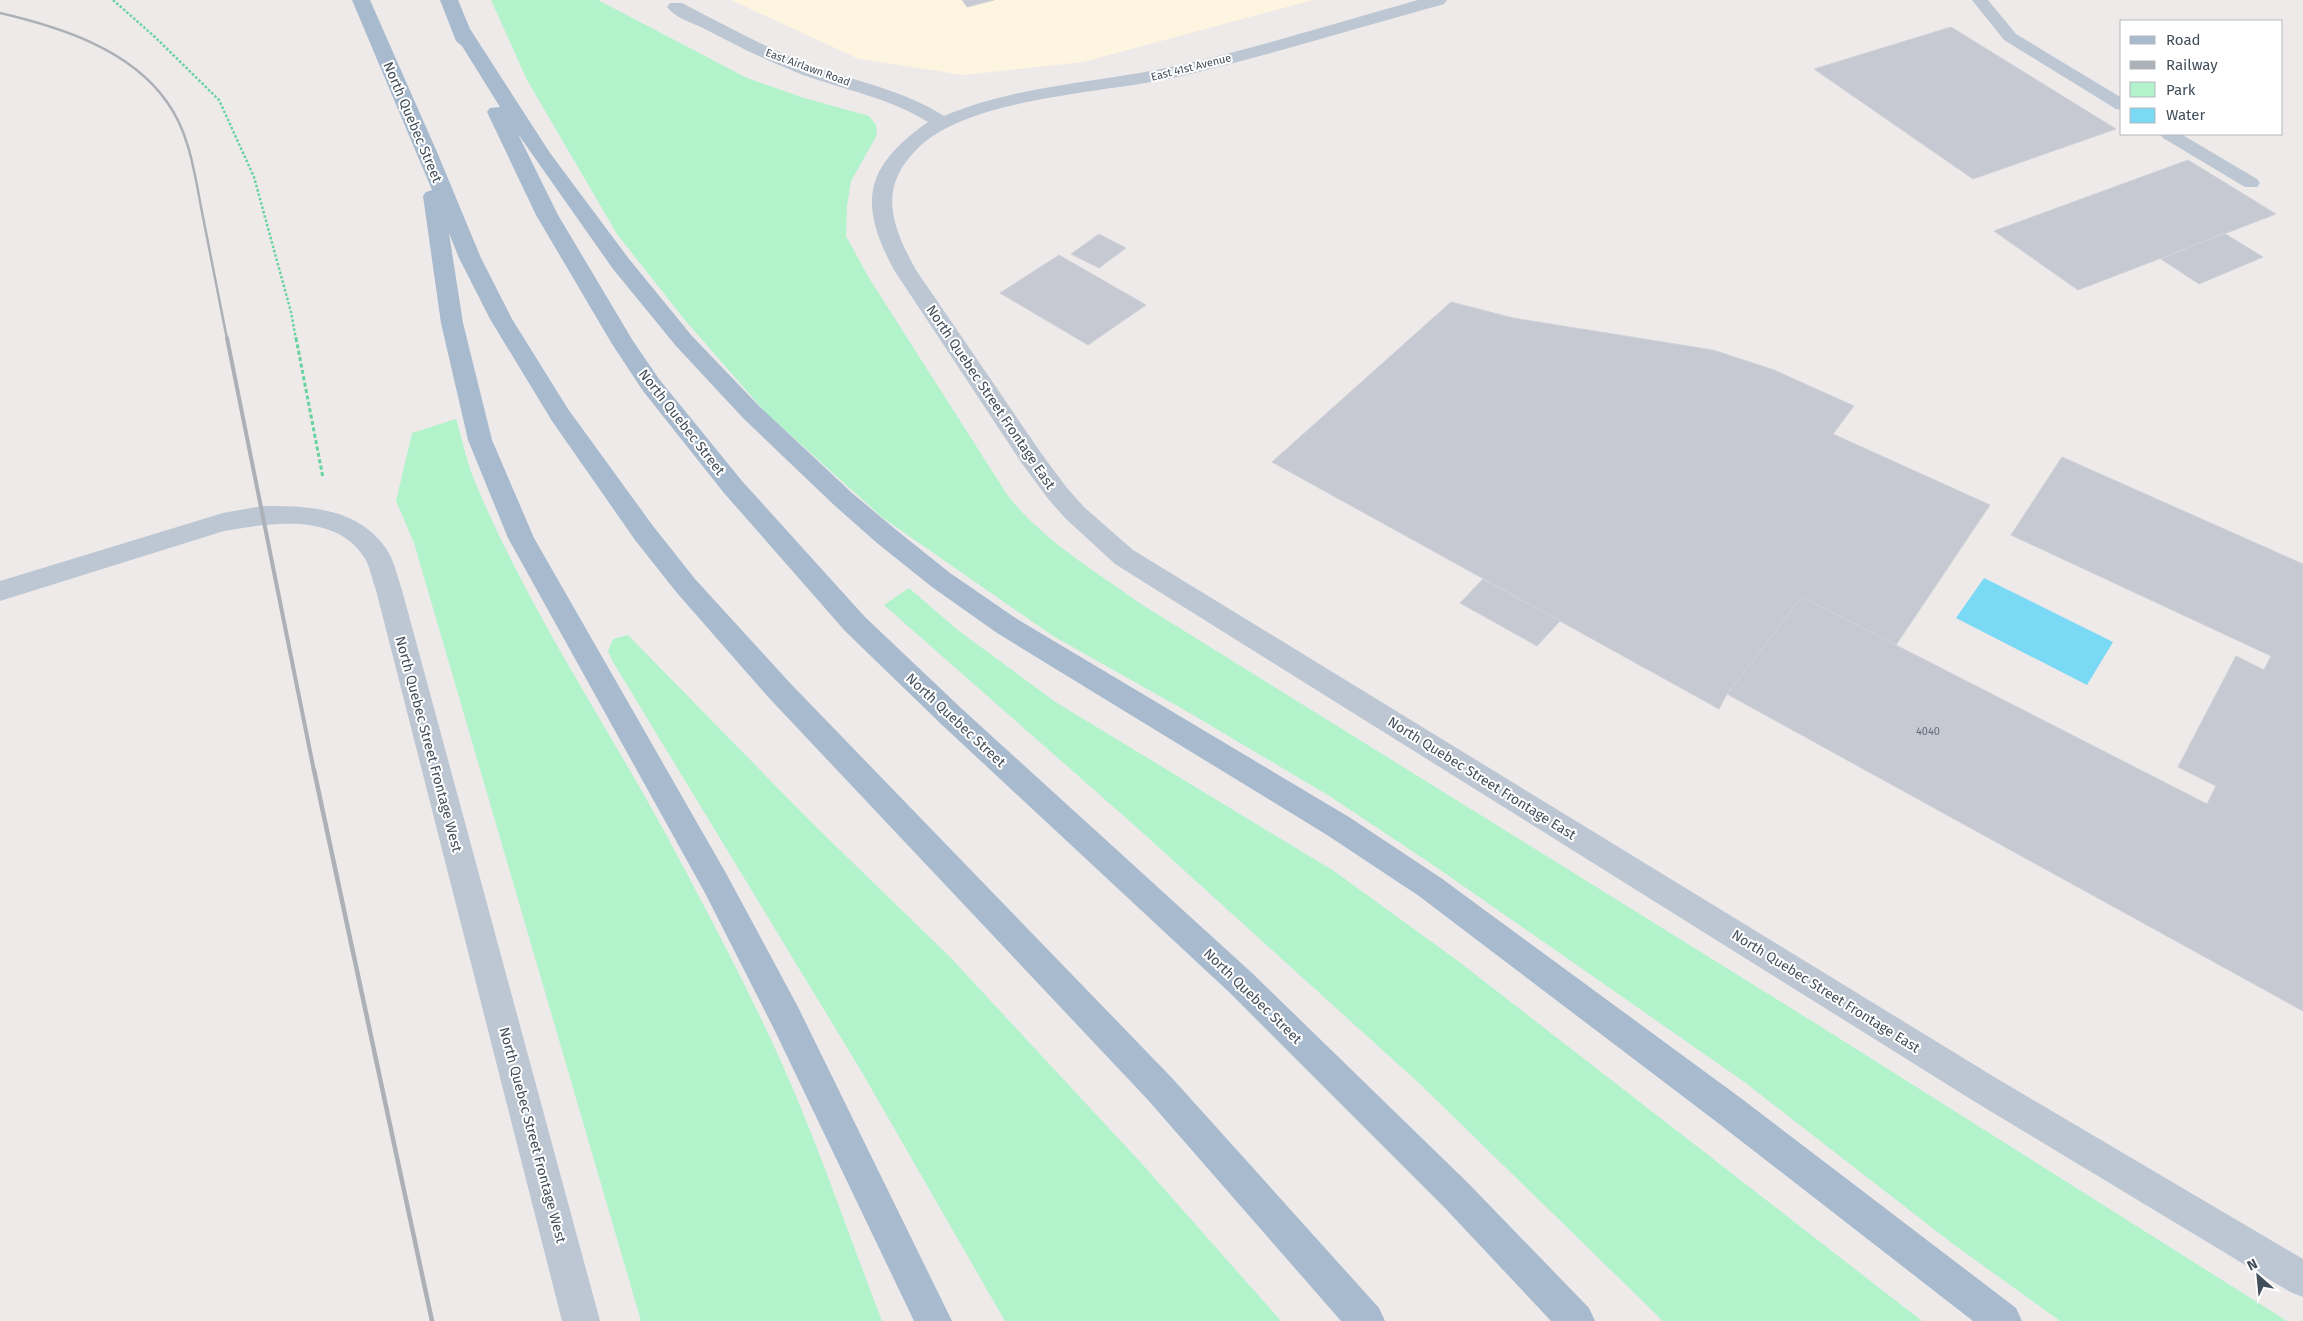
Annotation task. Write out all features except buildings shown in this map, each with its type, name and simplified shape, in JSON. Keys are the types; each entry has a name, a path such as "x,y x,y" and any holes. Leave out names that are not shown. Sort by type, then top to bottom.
{"main road":[{"name":"North Quebec Street","path":"361,0 427,152 470,258 505,326 560,415 602,476 686,586 780,691 1160,1089 1366,1321"},
{"name":"North Quebec Street","path":"453,12 526,175 571,259 623,344 651,385 733,487 855,624 951,716 1241,983 1456,1195 1576,1321"},
{"path":"453,12 541,155 621,264 684,341 752,413 843,499 886,536 941,580 1007,626 1268,783 1430,887 1722,1105 2003,1321"},
{"path":"427,152 452,323 480,440 520,538 716,884 786,1018 883,1214 933,1321"}],"street":[{"name":"East 41st Avenue","path":"942,123 980,109 1028,98 1181,70 1438,0"},
{"name":"East Airlawn Road","path":"676,7 734,38 769,54 811,71 904,101 925,110 942,123"},
{"name":"North Quebec Street Frontage East","path":"942,123 914,140 893,164 882,191 880,217 889,242 905,270 1032,459 1058,494 1109,545 1133,563 1968,1079 2303,1279"},
{"name":"North Quebec Street Frontage West","path":"0,591 223,522 262,515 302,515 331,521 357,532 376,554 389,590 582,1321"}],"lane":[{"path":"1980,0 2010,37 2120,104"},
{"path":"2171,135 2251,183"}],"path":[{"path":"113,0 156,37 219,100 254,177 291,312 331,521"}],"shaded area":[{"path":"731,0 1313,0 1083,62 964,75 859,59"}],"green space":[{"path":"491,0 598,0 747,78 804,98 869,116 876,125 877,135 851,181 847,206 846,236 869,278 1008,496 1022,512 1054,541 1141,604 1815,1023 2287,1321 2060,1321 1953,1244 1743,1081 1436,867 1331,797 1188,712 1053,636 883,518 766,413 684,319 617,234 527,80"},
{"path":"456,419 473,477 494,526 518,574 676,853 754,1003 783,1065 807,1124 882,1321 641,1321 414,543 396,501 412,433"},
{"path":"909,588 959,631 1057,703 1334,871 1458,961 1922,1321 1663,1321 1421,1085 1134,825 884,605"},
{"path":"628,635 810,821 950,957 1143,1165 1281,1321 1005,1321 860,1069 613,662 608,651 613,639"}],"water":[{"path":"1984,578 2113,642 2087,685 1956,618"}],"railway":[{"path":"0,13 69,33 114,54 152,84 167,102 182,128 191,157 227,339"},
{"path":"227,338 314,771"},
{"path":"314,770 432,1321"}]}
